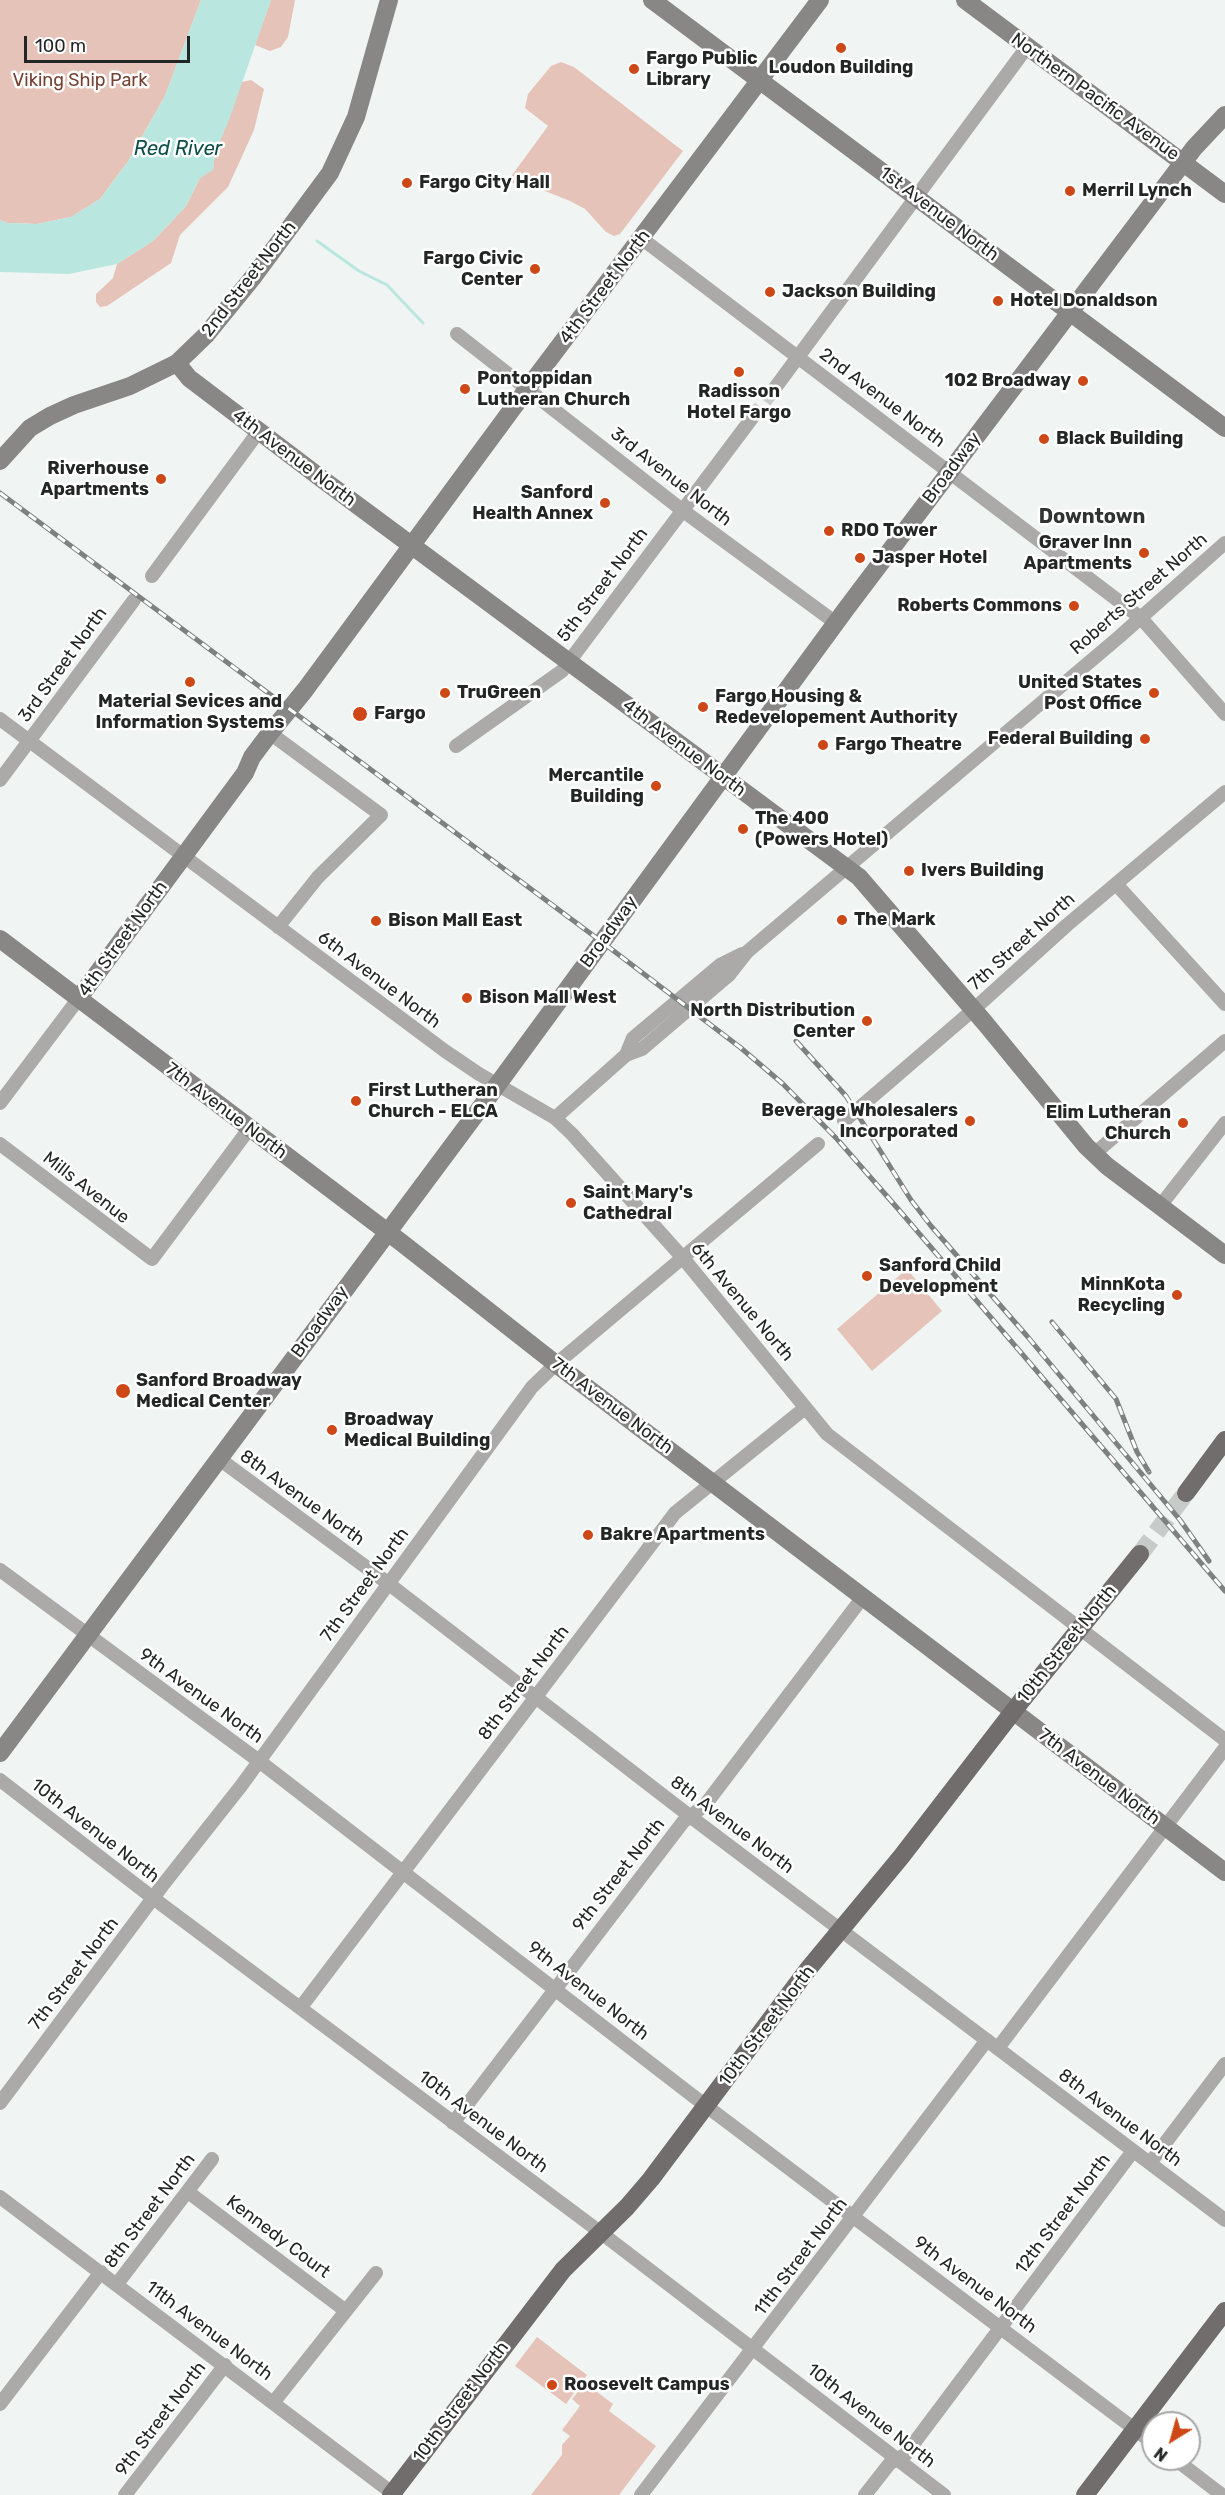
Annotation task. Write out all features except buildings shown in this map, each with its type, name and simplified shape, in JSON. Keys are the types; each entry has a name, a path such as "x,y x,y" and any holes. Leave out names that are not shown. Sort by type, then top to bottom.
{"main road":[{"path":"1186,1493 1225,1440"},
{"name":"10th Street North","path":"393,2494 563,2270 627,2207 651,2179 809,1968 901,1857 1079,1628 1140,1554"},
{"path":"1085,2495 1225,2311"}],"street":[{"name":"2nd Street North","path":"0,461 30,428 74,405 130,386 177,363 206,335 236,299 330,173 356,117 389,0"},
{"name":"1st Avenue North","path":"652,0 1225,428"},
{"name":"4th Street North","path":"0,1103 245,773 252,757 305,690 527,389 820,0"},
{"name":"Northern Pacific Avenue","path":"965,0 1225,194"},
{"path":"775,388 1027,47"},
{"name":"Broadway","path":"0,1753 836,623 1199,141 1225,115"},
{"name":"2nd Avenue North","path":"641,238 1141,618 1225,714"},
{"name":"3rd Avenue North","path":"457,334 682,510 836,623"},
{"name":"4th Avenue North","path":"177,363 189,378 259,431 846,867 867,885 1094,1154 1225,1255"},
{"name":"5th Street North","path":"456,746 556,675 569,662 752,418"},
{"path":"152,576 259,431"},
{"name":"Roberts Street North","path":"555,1118 626,1055 642,1048 729,975 747,952 1141,618 1225,543"},
{"name":"3rd Street North","path":"0,780 134,600"},
{"name":"4th Street North","path":"245,773 260,763 297,714 305,690"},
{"name":"6th Avenue North","path":"0,719 445,1052 496,1085 555,1118 683,1258 827,1434 1225,1740"},
{"path":"278,739 381,815 333,861 278,927"},
{"name":"7th Street North","path":"844,1121 1225,792"},
{"path":"1116,884 1225,1004"},
{"name":"7th Avenue North","path":"0,939 1225,1872"},
{"path":"1094,1154 1225,1041"},
{"path":"1160,1206 1225,1123"},
{"name":"Mills Avenue","path":"0,1144 152,1259 249,1129"},
{"name":"7th Street North","path":"0,2103 259,1761 532,1387 556,1364 818,1144"},
{"name":"8th Street North","path":"300,2007 675,1513 805,1408"},
{"name":"8th Avenue North","path":"218,1458 389,1584 691,1817 1225,2220"},
{"name":"9th Avenue North","path":"0,1570 259,1761 707,2105 1141,2434"},
{"name":"9th Street North","path":"453,2123 683,1822 705,1805 805,1670 863,1597"},
{"name":"11th Street North","path":"642,2495 854,2217 1225,1748"},
{"name":"10th Avenue North","path":"0,1780 153,1898 600,2232 944,2495"},
{"path":"1150,2163 1225,2064"},
{"name":"12th Street North","path":"865,2495 890,2463 905,2455 1133,2151"},
{"name":"8th Street North","path":"117,2284 212,2159"},
{"name":"Kennedy Court","path":"188,2192 346,2311"},
{"name":"11th Avenue North","path":"0,2197 393,2494"},
{"name":"8th Street North","path":"0,2404 100,2272"},
{"path":"273,2403 376,2273"},
{"name":"9th Street North","path":"125,2495 225,2366"},
{"path":"1190,2471 1222,2495"}],"green space":[{"name":"Viking Ship Park","path":"0,0 201,0 165,96 127,163 100,199 71,217 37,224 7,223 0,220"},
{"path":"271,0 295,0 288,37 281,47 270,51 255,45"},
{"path":"561,62 574,67 683,151 620,234 614,236 606,232 585,209 570,201 535,187 507,182 548,126 525,108 528,94 551,66"},
{"path":"251,80 264,89 254,130 228,187 180,235 171,263 107,306 100,307 96,302 96,294 113,278 117,264 153,241 186,206 200,178 213,169 215,153 242,82"},
{"path":"907,1269 942,1311 872,1371 837,1329"},
{"path":"537,2337 587,2375 566,2404 515,2366"},
{"path":"585,2383 613,2404 609,2411 656,2446 619,2495 531,2495 562,2455 562,2445 570,2436 562,2430 580,2406 572,2399"}],"water":[{"name":"Red River","path":"201,0 271,0 229,120 215,153 213,170 200,178 186,206 153,241 117,264 69,274 0,272 0,220 7,223 37,224 71,217 100,199 127,163 165,96"}],"waterway":[{"path":"317,241 359,271 387,285 423,323"}],"tunnel":[{"path":"752,418 775,388"},
{"path":"1140,1554 1186,1493"}],"railway":[{"path":"0,493 602,942 741,1048 783,1084 837,1139 899,1210 1225,1591"},
{"path":"796,1041 846,1096 911,1200 931,1226 1027,1336 1180,1520 1209,1561"},
{"path":"1052,1322 1116,1399 1137,1452 1149,1472"}],"place":[{"name":"Loudon Building","path":"841,48"},
{"name":"Fargo Public Library","path":"634,69"},
{"name":"Fargo City Hall","path":"407,183"},
{"name":"Merril Lynch","path":"1070,191"},
{"name":"Fargo Civic Center","path":"535,269"},
{"name":"Jackson Building","path":"770,292"},
{"name":"Hotel Donaldson","path":"998,301"},
{"name":"Radisson Hotel Fargo","path":"739,372"},
{"name":"102 Broadway","path":"1083,381"},
{"name":"Pontoppidan Lutheran Church","path":"465,389"},
{"name":"Black Building","path":"1044,439"},
{"name":"Riverhouse Apartments","path":"161,479"},
{"name":"Sanford Health Annex","path":"605,503"},
{"name":"RDO Tower","path":"829,531"},
{"name":"Graver Inn Apartments","path":"1144,553"},
{"name":"Jasper Hotel","path":"860,558"},
{"name":"Roberts Commons","path":"1074,606"},
{"name":"Material Sevices and Information Systems","path":"190,682"},
{"name":"TruGreen","path":"445,693"},
{"name":"United States Post Office","path":"1154,693"},
{"name":"Fargo Housing & Redevelopement Authority","path":"703,707"},
{"name":"Fargo","path":"360,714"},
{"name":"Federal Building","path":"1145,739"},
{"name":"Fargo Theatre","path":"823,745"},
{"name":"Mercantile Building","path":"656,786"},
{"name":"The 400 (Powers Hotel)","path":"743,829"},
{"name":"Ivers Building","path":"909,871"},
{"name":"The Mark","path":"842,920"},
{"name":"Bison Mall East","path":"376,921"},
{"name":"Bison Mall West","path":"467,998"},
{"name":"North Distribution Center","path":"867,1021"},
{"name":"First Lutheran Church - ELCA","path":"356,1101"},
{"name":"Beverage Wholesalers Incorporated","path":"970,1121"},
{"name":"Elim Lutheran Church","path":"1183,1123"},
{"name":"Saint Mary's Cathedral","path":"571,1203"},
{"name":"Sanford Child Development","path":"867,1276"},
{"name":"MinnKota Recycling","path":"1177,1295"},
{"name":"Sanford Broadway Medical Center","path":"123,1391"},
{"name":"Broadway Medical Building","path":"332,1430"},
{"name":"Bakre Apartments","path":"588,1535"},
{"name":"Roosevelt Campus","path":"552,2385"}],"district":[{"name":"Downtown","path":"1092,517"}]}
